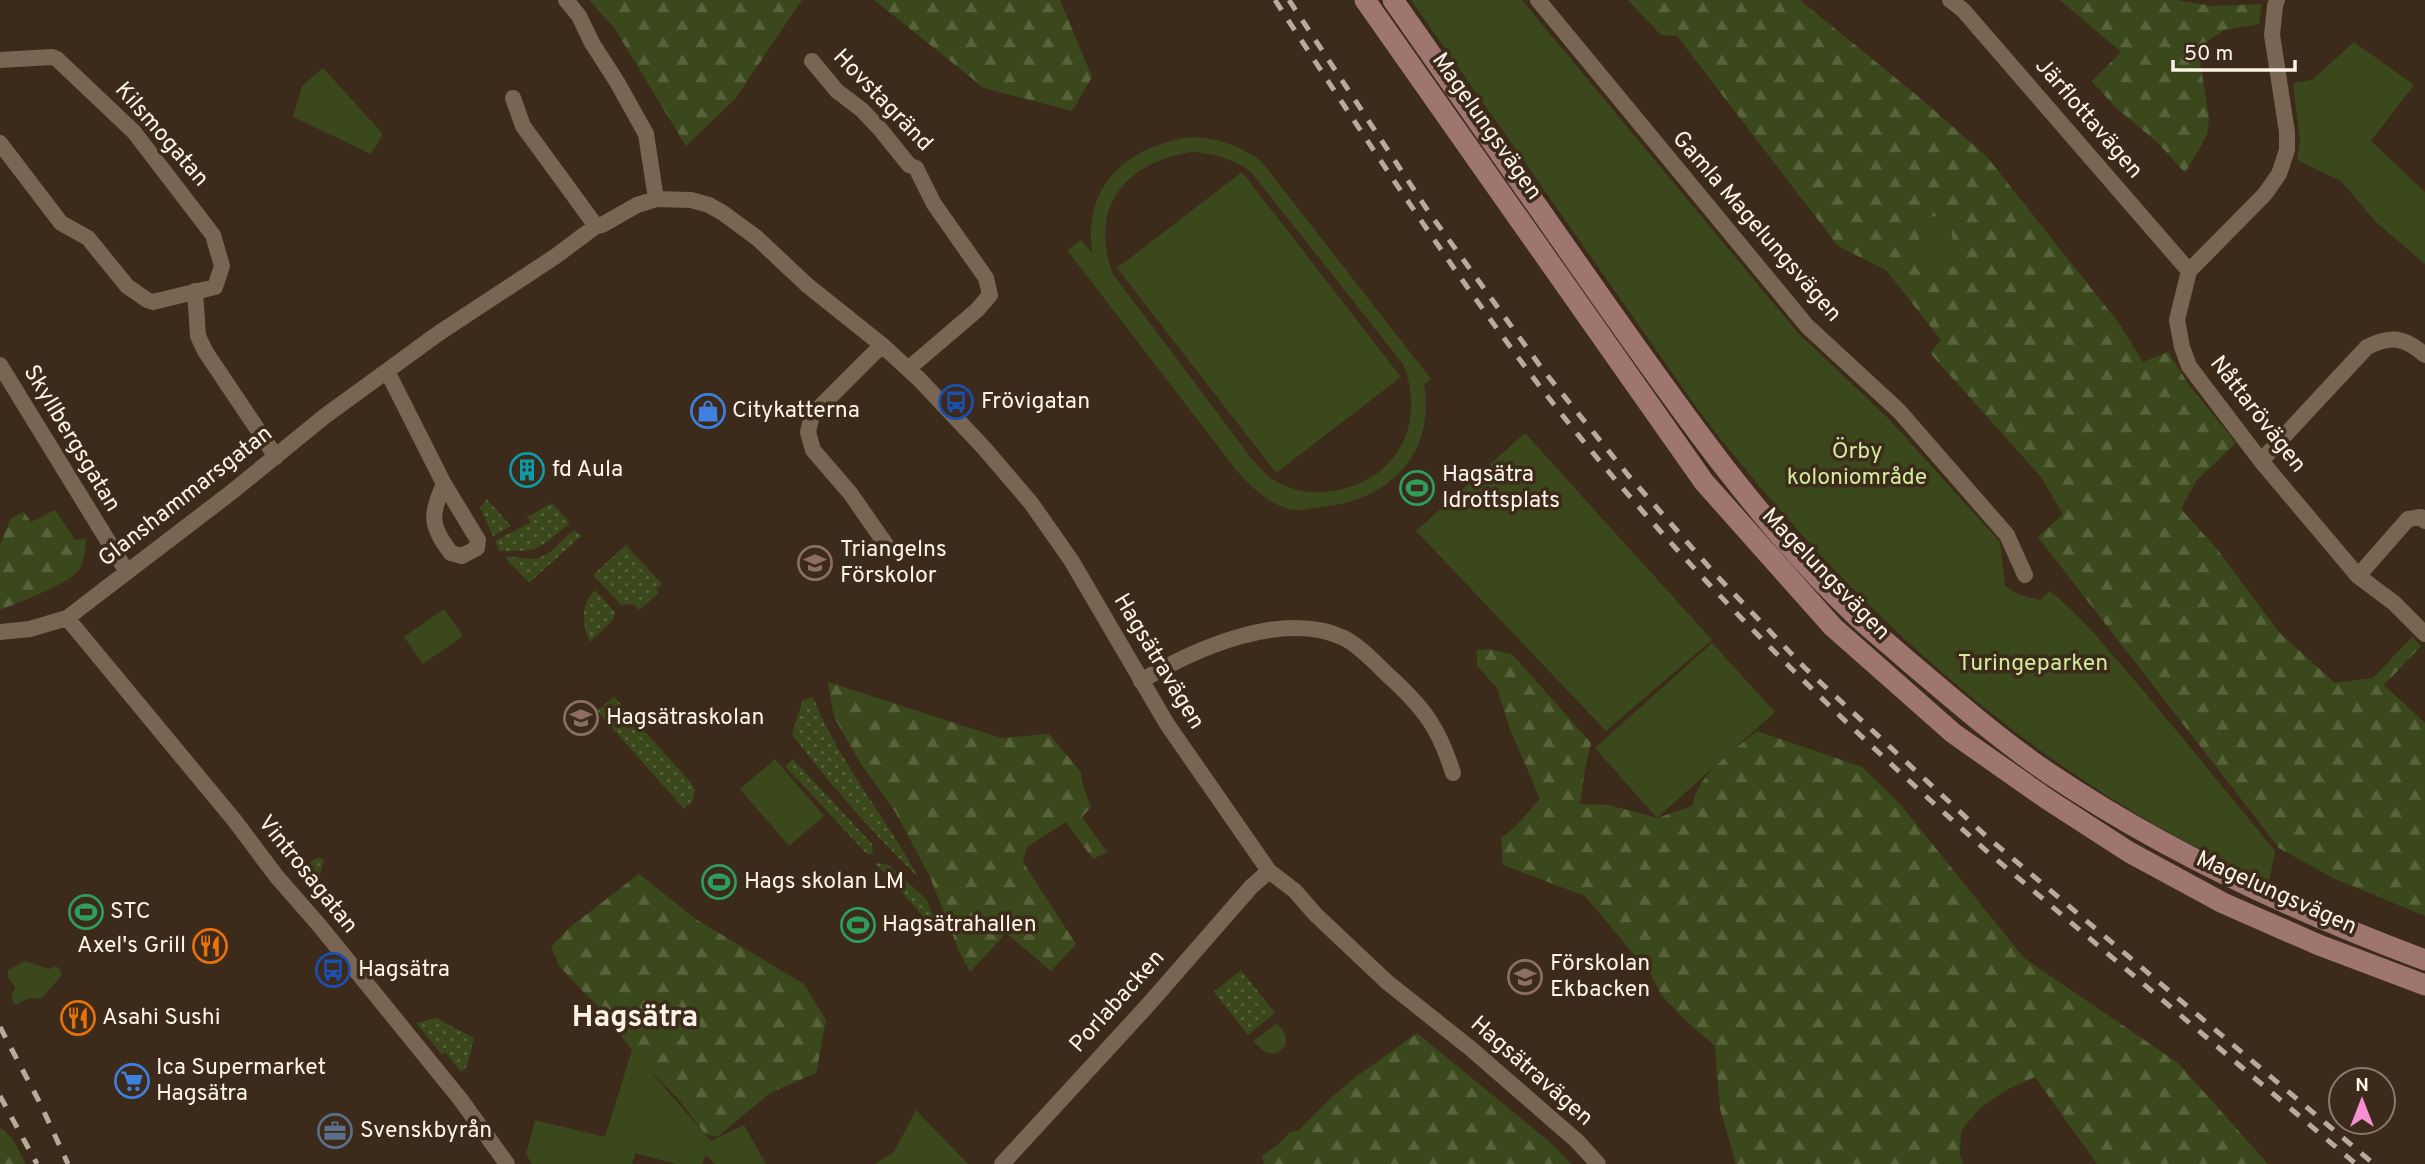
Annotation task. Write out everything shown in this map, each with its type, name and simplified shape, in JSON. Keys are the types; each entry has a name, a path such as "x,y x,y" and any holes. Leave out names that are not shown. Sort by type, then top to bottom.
{"main road":[{"name":"Magelungsvägen","path":"1365,0 1704,482 1833,627 1953,733 2129,852 2223,903 2319,945 2425,985"},
{"name":"Magelungsvägen","path":"1394,0 1659,379 1725,468 1801,559 1850,610 1962,707 2048,773 2125,821 2249,886 2312,915 2425,960"}],"street":[{"path":"566,0 579,16 646,134 656,199"},
{"name":"Gamla Magelungsvägen","path":"1538,0 1807,326 1899,411 2007,535 2025,575"},
{"name":"Järflottavägen","path":"1950,0 1963,10 2189,271"},
{"path":"2189,271 2265,194 2279,174 2287,150 2287,132 2272,34 2277,0"},
{"name":"Kilsmogatan","path":"0,60 57,59 134,132 213,235 222,266 215,286 153,302 148,300 127,286 88,238 61,223 0,143"},
{"name":"Hovstagränd","path":"812,61 837,91 862,110 909,165 916,168 934,204 986,278 990,295 908,369"},
{"path":"513,98 523,126 596,226"},
{"name":"Glanshammarsgatan","path":"0,632 30,629 67,618 325,416 439,333 556,256 596,226 637,205 656,199 673,198"},
{"name":"Hagsätravägen","path":"673,198 709,205 757,238 807,285 908,369 984,448 1031,503 1071,560 1141,681 1195,765 1269,871 1295,891 1315,914 1387,982 1480,1056 1598,1164"},
{"name":"Nåttarövägen","path":"2189,271 2177,320 2189,366 2261,461 2358,576 2395,603 2425,634"},
{"path":"195,291 198,336 205,352 276,457"},
{"path":"2261,461 2367,346 2385,338 2412,343 2425,355"},
{"path":"881,345 813,415 808,432 813,450 850,493 887,546"},
{"name":"Skyllbergsgatan","path":"0,365 127,572"},
{"path":"387,371 444,484"},
{"path":"2358,576 2408,519 2421,517 2425,521"},
{"name":"Vintrosagatan","path":"67,618 461,1100 507,1164"},
{"path":"1141,681 1172,661 1217,642 1258,632 1318,629 1346,639 1417,701 1443,742 1453,773"},
{"name":"Porlabacken","path":"1002,1164 1140,1014 1251,887 1269,871"}],"green space":[{"path":"589,0 802,0 735,99 686,146 615,29"},
{"path":"874,0 1060,0 1092,77 1072,111 984,88"},
{"path":"1411,0 1522,0 1798,333 1888,418 2000,542 2005,585 2022,595 2041,600 2049,591 2079,617 2124,668 2275,851 2269,882 2184,841 2104,793 2026,740 1952,681 1883,618 1816,551 1754,480 1696,407"},
{"path":"1628,0 1800,0 1920,98 1987,157 2118,322 2143,362 2168,352 2189,385 2236,443 2196,481 2181,509 2217,549 2279,632 2335,683 2373,678 2412,637 2421,646 2384,685 2425,723 2425,916 2333,878 2279,848 2038,537 2063,514 2041,477 1930,353 1941,340 1886,270 1838,246 1677,36 1661,35"},
{"path":"2060,0 2177,0 2212,6 2262,4 2259,24 2224,30 2198,48 2209,119 2207,135 2185,173 2158,143 2114,106 2092,81 2121,52"},
{"path":"2354,42 2414,85 2371,141 2425,192 2425,264 2376,222 2341,181 2297,160 2300,141 2293,83 2312,80"},
{"path":"323,68 383,134 371,154 293,117 302,86"},
{"path":"1191,137 1210,139 1228,143 1261,161 1431,379 1424,384 1426,409 1423,432 1415,452 1387,484 1345,503 1297,510 1282,507 1267,499 1237,471 1067,250 1081,240 1092,253 1091,229 1095,207 1103,188 1114,172 1130,159 1168,142","holes":["1200,153 1230,160 1251,172 1403,364 1410,388 1411,411 1407,432 1398,451 1385,467 1367,480 1346,488 1315,492 1288,487 1268,476 1252,459 1113,274 1106,250 1105,229 1109,209 1118,192 1148,166 1168,157"]},
{"path":"1242,172 1401,377 1276,473 1117,268"},
{"path":"1950,215 1955,267 1922,270 1917,218"},
{"path":"1525,433 1712,640 1606,731 1416,531"},
{"path":"487,499 511,526 493,536 480,508"},
{"path":"552,503 570,523 539,547 524,551 500,551 495,541 531,522 527,517"},
{"path":"55,510 75,540 86,539 84,556 78,571 53,587 0,610 0,545 11,518 24,512 31,522"},
{"path":"575,530 581,536 529,583 507,560 506,557 529,559 543,556"},
{"path":"626,545 662,584 656,589 659,593 639,610 634,604 621,605 593,575"},
{"path":"595,590 615,612 613,620 590,642 584,615 587,602"},
{"path":"444,609 463,636 423,664 404,637"},
{"path":"1712,643 1775,712 1657,818 1595,748"},
{"path":"1489,649 1512,654 1591,743 1580,804 1609,805 1657,818 1692,806 1701,783 1709,773 1757,731 1862,767 1900,804 2024,958 2178,1063 2268,1164 2097,1164 2035,1077 2006,1090 1979,1109 1961,1131 1960,1154 1963,1164 1736,1164 1720,1109 1715,1046 1662,996 1651,975 1585,896 1503,865 1501,838 1514,828 1540,799 1510,729 1497,688 1477,666 1477,650"},
{"path":"828,682 1001,738 1049,734 1081,772 1091,807 1082,817 1107,852 1093,859 1066,822 1027,847 1023,862 1076,944 1051,971 1006,933 970,972 930,877 896,813 861,764 834,717"},
{"path":"614,697 691,783 695,790 693,800 684,809 597,711"},
{"path":"813,697 835,744 918,877 852,808 792,734 803,700"},
{"path":"775,759 824,816 789,846 740,789"},
{"path":"793,759 872,844 873,853 868,855 785,766"},
{"path":"316,858 324,859 316,890 329,894 325,908 299,877 302,868"},
{"path":"875,863 889,865 926,899 941,934 920,919 923,916"},
{"path":"639,874 697,920 804,984 826,1020 816,1073 770,1093 717,1137 705,1134 679,1100 641,1061 598,1007 560,967 551,947 570,927"},
{"path":"25,961 49,969 56,966 61,970 61,976 41,999 30,998 15,1005 11,997 15,987 8,978 8,970"},
{"path":"1241,970 1275,1013 1248,1035 1214,992"},
{"path":"436,1018 474,1038 467,1066 461,1072 445,1052 442,1055 416,1023"},
{"path":"1277,1023 1284,1033 1286,1045 1277,1052 1269,1053 1253,1041"},
{"path":"1417,1033 1552,1144 1571,1164 1264,1164 1262,1156 1290,1132 1299,1130 1353,1079"},
{"path":"632,1050 711,1141 744,1125 766,1164 715,1164 706,1155 702,1164 676,1164 635,1153 632,1164 532,1164 526,1154 535,1120 605,1137"},
{"path":"916,1110 968,1164 875,1164 894,1152"},
{"path":"0,1128 12,1138 26,1164 0,1164"}],"railway":[{"path":"1275,0 1400,190 1498,330 1584,442 1692,566 1808,685 1990,854 2356,1164"},
{"path":"1289,0 1428,211 1543,370 1628,475 1717,576 1805,668 1986,836 2374,1164"},
{"path":"0,1027 68,1164"},
{"path":"0,1096 37,1164"}],"place":[{"name":"Frövigatan","path":"956,402"},
{"name":"Citykatterna","path":"708,411"},
{"name":"fd Aula","path":"527,470"},
{"name":"Hagsätra Idrottsplats","path":"1417,488"},
{"name":"Triangelns Förskolor","path":"815,563"},
{"name":"Hagsätraskolan","path":"581,718"},
{"name":"Hags skolan LM","path":"719,882"},
{"name":"STC","path":"86,912"},
{"name":"Hagsätrahallen","path":"858,925"},
{"name":"Axel's Grill","path":"210,946"},
{"name":"Hagsätra","path":"333,970"},
{"name":"Förskolan Ekbacken","path":"1525,977"},
{"name":"Asahi Sushi","path":"78,1018"},
{"name":"Ica Supermarket Hagsätra","path":"132,1081"},
{"name":"Svenskbyrån","path":"335,1131"}],"district":[{"name":"Hagsätra","path":"635,1018"}],"park label":[{"name":"Örby koloniområde","path":"1857,465"},
{"name":"Turingeparken","path":"2033,664"}]}
